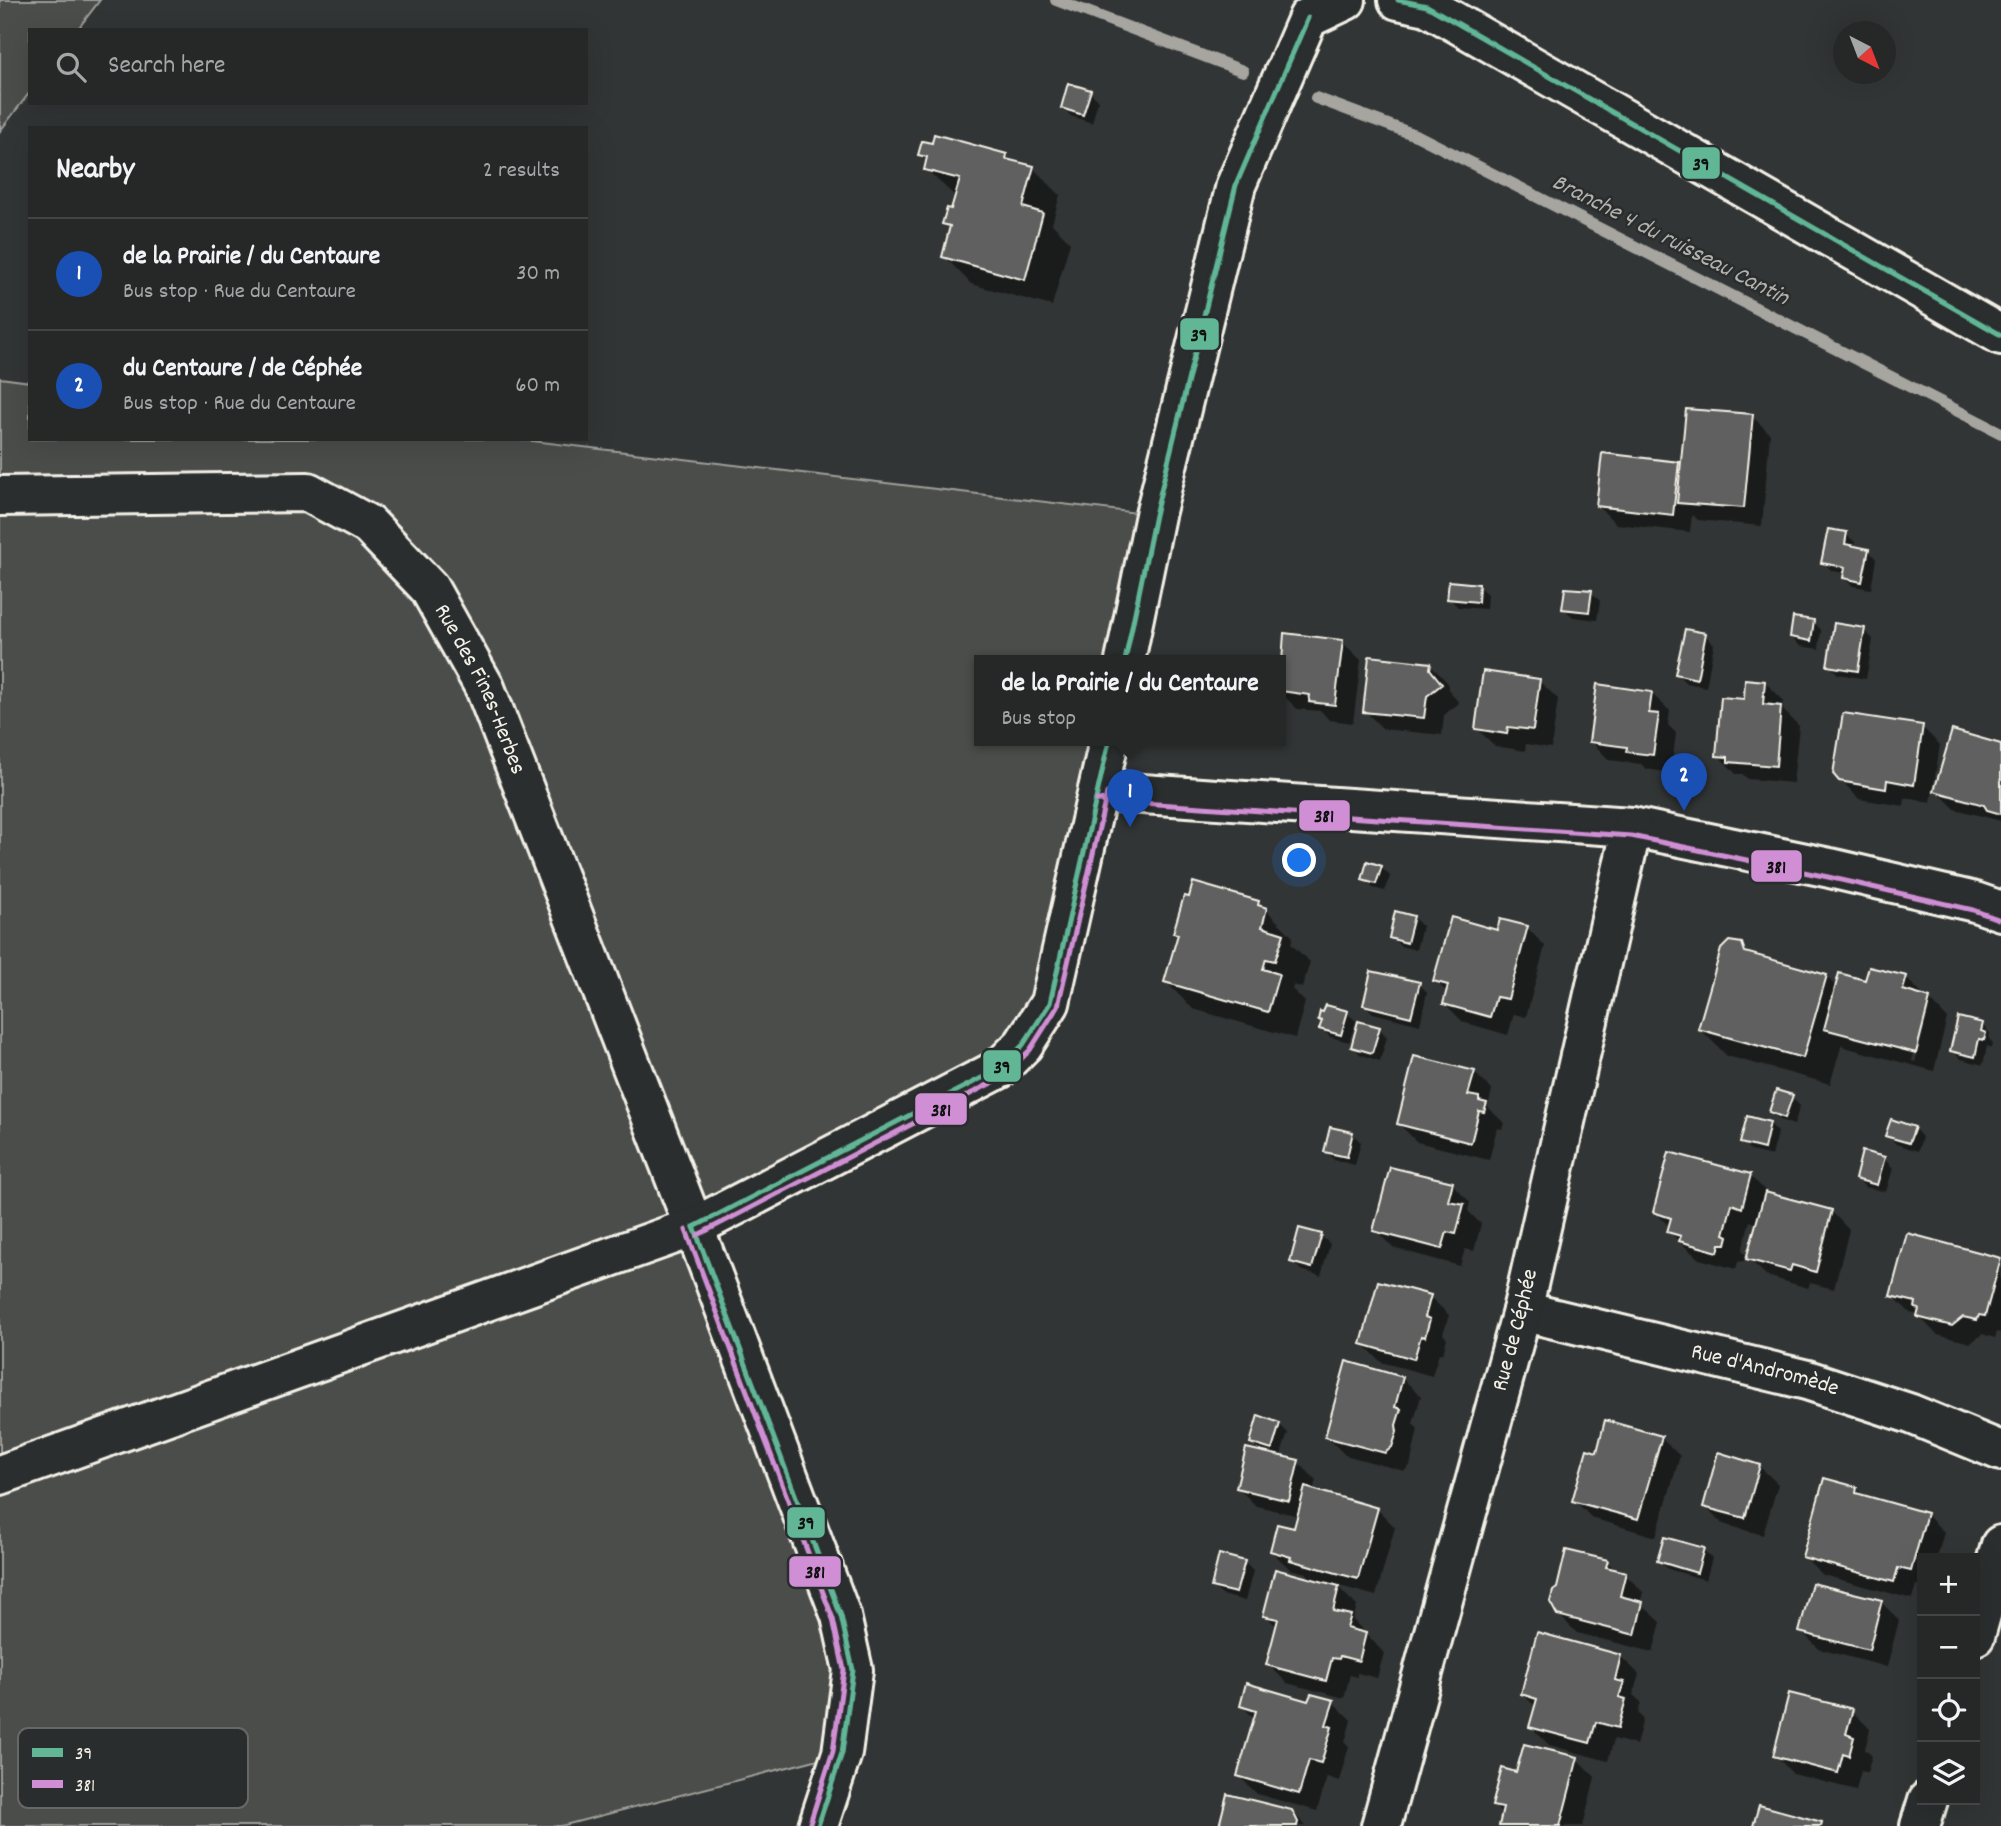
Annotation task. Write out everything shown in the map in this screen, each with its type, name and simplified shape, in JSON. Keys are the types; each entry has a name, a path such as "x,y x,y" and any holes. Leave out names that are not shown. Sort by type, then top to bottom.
{"street":[{"path":"1126,655 1155,515 1236,185 1308,18 1346,0"},
{"path":"1398,0 1427,6 2001,335"},
{"name":"Rue des Fines-Herbes","path":"0,496 309,492 369,525 429,588 485,688 841,1616 853,1670 842,1753 818,1826"},
{"path":"0,1475 694,1227 999,1069 1023,1045 1050,1003 1108,746"},
{"path":"1098,791 1632,827 1975,902 2001,911"},
{"name":"Rue de Céphée","path":"1381,1826 1522,1311 1632,827"},
{"name":"Rue d'Andromède","path":"1522,1311 1807,1380 1911,1414 2001,1451"},
{"path":"1980,1618 2001,1545"},
{"path":"1920,1826 1926,1805"}],"shaded area":[{"path":"0,0 100,0 79,28 28,28 28,95 0,131"},
{"path":"0,378 28,382 28,441 533,441 1155,515 1126,655 974,655 974,746 1108,746 1023,1045 694,1227 841,1616 842,1753 561,1826 0,1826"}],"building":[{"path":"1068,83 1091,90 1083,115 1061,108"},
{"path":"934,134 1007,154 1006,159 1034,166 1023,207 1043,213 1025,280 942,257 950,226 942,224 947,208 951,209 960,179 924,170 927,157 918,155 922,141 932,143"},
{"path":"1686,409 1753,414 1744,508 1677,503"},
{"path":"1602,453 1679,462 1673,515 1596,506"},
{"path":"1828,529 1847,532 1845,544 1869,549 1862,582 1843,578 1845,567 1821,563"},
{"path":"1449,581 1479,584 1478,602 1447,599"},
{"path":"1565,588 1592,590 1589,612 1562,609"},
{"path":"1793,617 1814,620 1811,641 1790,637"},
{"path":"1834,623 1865,628 1858,671 1827,666"},
{"path":"1685,629 1706,633 1697,679 1675,674"},
{"path":"1284,633 1343,640 1335,705 1309,702 1310,695 1286,692 1286,655 1282,655"},
{"path":"1369,656 1431,663 1430,669 1442,684 1427,696 1424,718 1363,712"},
{"path":"1483,671 1540,679 1533,730 1508,727 1507,734 1475,729"},
{"path":"1745,679 1765,681 1763,704 1781,706 1776,766 1728,762 1728,757 1716,756 1721,697 1744,699"},
{"path":"1597,684 1652,692 1649,713 1659,714 1653,755 1626,752 1627,747 1589,742"},
{"path":"1843,713 1923,725 1914,785 1887,780 1886,789 1839,781 1833,774"},
{"path":"1952,730 2001,744 2001,814 1987,810 1984,805 1934,791"},
{"path":"1367,861 1382,866 1376,884 1362,880"},
{"path":"1193,882 1259,901 1258,905 1267,908 1262,927 1284,934 1275,961 1266,959 1263,969 1279,974 1268,1012 1164,982 1178,934 1173,933 1184,896 1189,897"},
{"path":"1395,911 1414,916 1407,943 1389,938"},
{"path":"1451,917 1497,930 1500,919 1528,926 1508,999 1496,997 1490,1017 1443,1004 1448,985 1433,981"},
{"path":"1729,941 1742,943 1745,952 1827,975 1803,1058 1698,1029 1721,949"},
{"path":"1869,967 1907,976 1903,990 1930,998 1916,1053 1824,1029 1839,973 1865,980"},
{"path":"1371,971 1420,982 1411,1017 1363,1005"},
{"path":"1326,1005 1348,1011 1341,1035 1319,1029 1322,1021 1318,1020 1320,1011 1323,1012"},
{"path":"1958,1017 1983,1023 1981,1031 1986,1033 1984,1040 1979,1039 1975,1057 1950,1051"},
{"path":"1358,1021 1380,1027 1372,1053 1351,1047"},
{"path":"1414,1056 1475,1071 1468,1095 1479,1097 1479,1101 1487,1103 1484,1112 1479,1111 1471,1143 1397,1124"},
{"path":"1776,1090 1793,1095 1785,1118 1769,1112"},
{"path":"1747,1116 1770,1122 1764,1149 1740,1143"},
{"path":"1891,1119 1915,1127 1909,1143 1885,1136"},
{"path":"1330,1127 1353,1132 1347,1157 1324,1152"},
{"path":"1862,1151 1885,1157 1877,1185 1855,1179"},
{"path":"1669,1152 1751,1174 1742,1208 1732,1204 1724,1234 1728,1236 1726,1244 1720,1244 1718,1252 1679,1241 1681,1236 1667,1232 1671,1218 1653,1212"},
{"path":"1390,1167 1453,1182 1448,1201 1464,1204 1456,1234 1447,1232 1442,1249 1373,1231"},
{"path":"1765,1192 1832,1210 1816,1272 1792,1265 1790,1271 1746,1259"},
{"path":"1299,1228 1322,1234 1312,1268 1290,1262"},
{"path":"1907,1233 2001,1258 1985,1316 1979,1315 1977,1320 1963,1317 1952,1326 1917,1317 1919,1309 1915,1308 1916,1302 1890,1296"},
{"path":"1378,1281 1431,1295 1425,1317 1430,1319 1414,1359 1361,1344"},
{"path":"1346,1361 1403,1377 1395,1407 1401,1409 1396,1425 1397,1432 1392,1447 1385,1453 1325,1437"},
{"path":"1258,1415 1280,1423 1272,1450 1250,1443"},
{"path":"1605,1420 1662,1436 1638,1519 1572,1501 1587,1449 1597,1452"},
{"path":"1246,1448 1299,1460 1289,1501 1236,1488"},
{"path":"1718,1452 1760,1465 1745,1518 1703,1507"},
{"path":"1824,1478 1857,1487 1856,1493 1927,1513 1911,1571 1898,1568 1894,1582 1802,1557"},
{"path":"1305,1487 1378,1508 1358,1579 1290,1560 1291,1557 1270,1551 1277,1524 1294,1528"},
{"path":"1664,1537 1704,1548 1697,1573 1657,1561"},
{"path":"1566,1550 1608,1560 1606,1567 1626,1572 1620,1596 1643,1602 1635,1635 1557,1615 1550,1602 1553,1591 1557,1588"},
{"path":"1219,1554 1245,1561 1236,1593 1211,1587"},
{"path":"1275,1569 1339,1586 1333,1611 1351,1615 1347,1628 1366,1633 1359,1661 1340,1656 1339,1659 1332,1658 1326,1681 1266,1665 1278,1619 1263,1616"},
{"path":"1812,1583 1882,1600 1869,1650 1799,1632"},
{"path":"1537,1632 1621,1655 1615,1680 1624,1682 1619,1697 1626,1699 1618,1728 1596,1722 1590,1743 1529,1727 1537,1699 1521,1694"},
{"path":"1246,1683 1308,1701 1311,1694 1334,1700 1326,1725 1332,1727 1321,1763 1309,1760 1299,1794 1237,1776 1256,1711 1240,1706"},
{"path":"1789,1693 1853,1709 1846,1734 1854,1737 1849,1756 1843,1754 1838,1773 1773,1756"},
{"path":"1524,1744 1578,1757 1560,1826 1499,1826 1503,1808 1492,1806 1502,1768 1516,1772"},
{"path":"1227,1794 1292,1810 1298,1822 1297,1826 1219,1826"},
{"path":"1759,1805 1822,1822 1821,1826 1753,1826"}],"waterway":[{"name":"Branche 4 du ruisseau Cantin","path":"1056,0 1243,71"},
{"name":"Branche 4 du ruisseau Cantin","path":"1316,98 1418,136 2001,433"}],"transit line":[{"name":"39","path":"1398,0 1427,6 2001,335"},
{"name":"39","path":"1126,655 1155,515 1236,185 1308,18"},
{"name":"39","path":"694,1227 999,1069 1023,1045 1050,1003 1108,746"},
{"name":"381","path":"698,1235 1003,1077 1030,1050 1058,1006 1107,793"},
{"name":"381","path":"1097,800 1631,836 1828,877 1973,910 1998,919"},
{"name":"39","path":"694,1227 841,1616 853,1670 842,1753 818,1826"},
{"name":"381","path":"686,1230 833,1619 844,1670 833,1751 810,1823"}],"place":[{"name":"du Centaure / de Céphée","path":"1684,811"},
{"name":"de la Prairie / du Centaure","path":"1130,827"}]}
